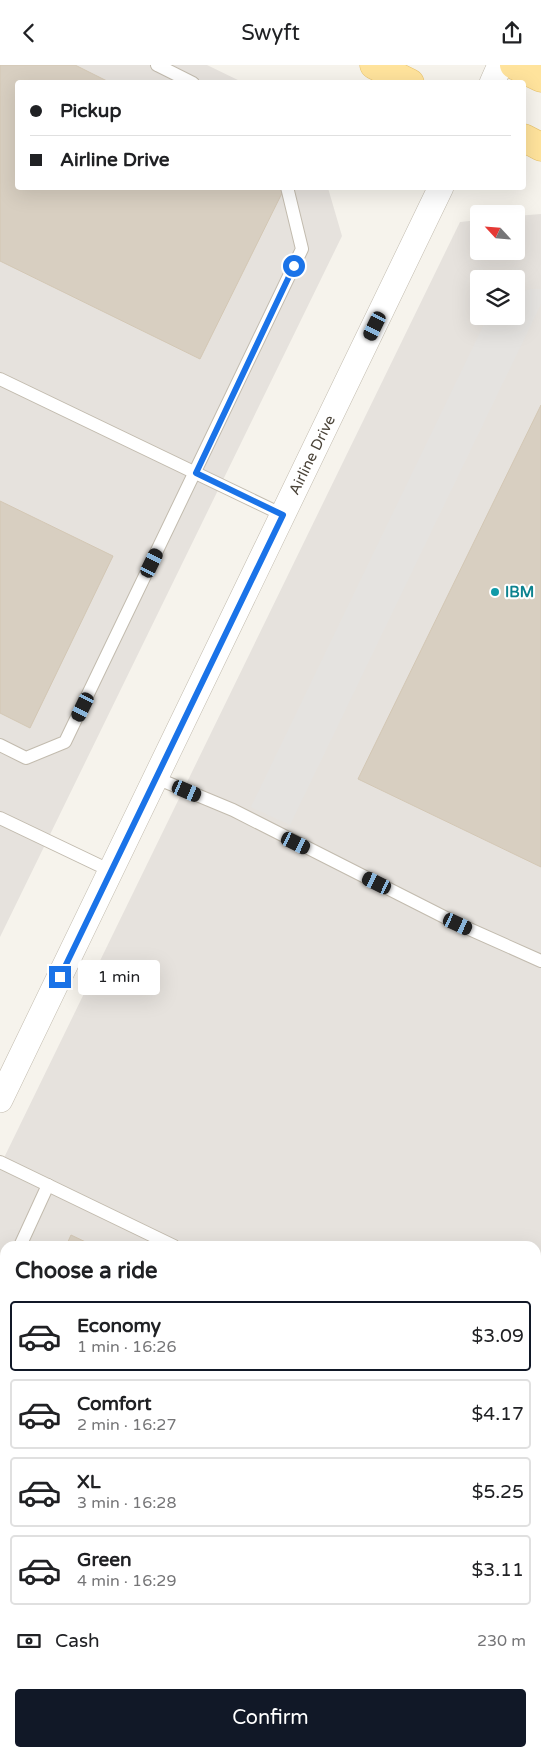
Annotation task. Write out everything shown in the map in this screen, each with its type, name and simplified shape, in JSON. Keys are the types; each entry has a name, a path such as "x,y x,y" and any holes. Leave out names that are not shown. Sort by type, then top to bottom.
{"main road":[{"path":"374,65 404,80"},
{"path":"514,65 541,78"},
{"path":"526,139 541,147"}],"street":[{"path":"493,80 500,65"},
{"name":"Airline Drive","path":"0,1100 440,190"}],"lane":[{"path":"157,65 187,80"},
{"path":"0,745 26,758 65,742 196,473 302,249 288,190"},
{"path":"0,379 283,515"},
{"path":"156,778 234,811 458,924 541,961"},
{"path":"0,819 111,871"},
{"path":"0,1162 164,1241"},
{"path":"22,1241 48,1185"}],"shaded area":[{"path":"0,65 207,65 238,80 15,80 15,190 329,190 342,236 0,937"},
{"path":"541,214 541,1241 0,1241 0,1166 460,222 470,221 470,260 525,260 525,215"},
{"path":"541,289 541,304 290,825 251,807 484,325 525,325 525,291"}],"building":[{"path":"0,65 75,65 105,80 15,80 15,190 284,190 200,359 0,261"},
{"name":"IBM","path":"541,405 541,867 358,779"},
{"path":"0,501 113,556 30,728 0,713"},
{"path":"71,1235 84,1241 68,1241"}],"place":[{"name":"IBM","path":"495,592"}],"route":[{"path":"60,977 283,515 196,473 294,266"}]}
